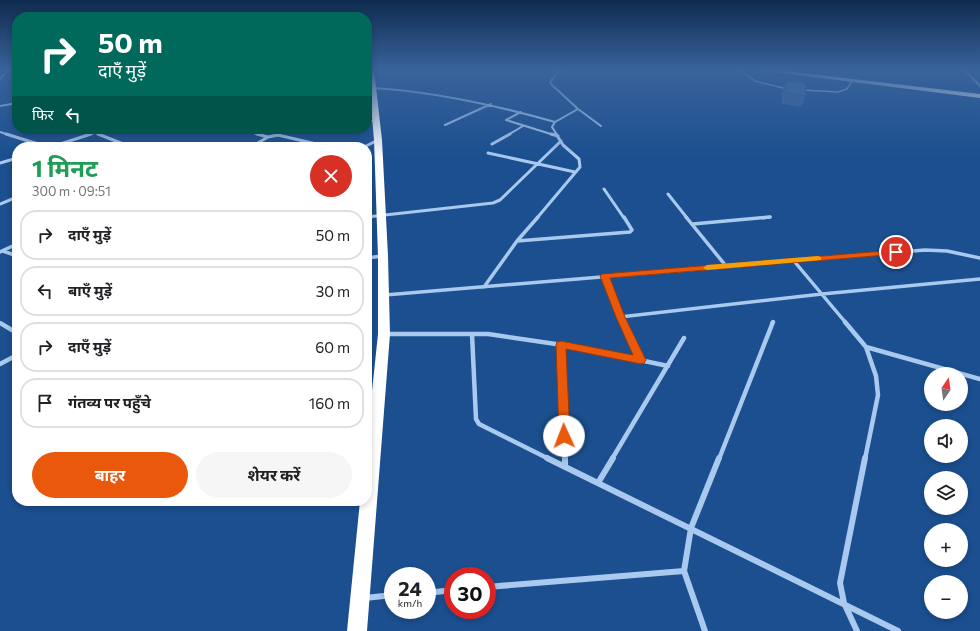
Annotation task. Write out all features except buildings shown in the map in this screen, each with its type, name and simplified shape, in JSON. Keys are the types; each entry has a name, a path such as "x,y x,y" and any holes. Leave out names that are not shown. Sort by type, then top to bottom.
{"highway":[{"path":"372,472 384,334 383,256 378,140 372,121 373,98"},
{"path":"357,631 369,506"}],"street":[{"path":"459,98 491,104 555,122"},
{"path":"567,98 578,109 601,126"},
{"path":"0,106 12,104"},
{"path":"445,125 491,104"},
{"path":"484,287 517,242 580,167 580,162 561,141 552,127 555,122 578,109"},
{"path":"521,112 506,120 558,136"},
{"path":"492,144 523,126"},
{"path":"0,132 32,142"},
{"path":"0,136 6,134"},
{"path":"65,142 88,134"},
{"path":"99,134 119,142"},
{"path":"258,134 268,137"},
{"path":"260,142 268,137 278,134 309,142"},
{"path":"372,143 378,140"},
{"path":"372,216 493,203 500,200 561,141"},
{"path":"488,153 575,172"},
{"path":"0,163 12,159"},
{"path":"517,242 630,232 632,230 631,227 604,189"},
{"path":"668,194 726,266"},
{"path":"0,204 12,199"},
{"path":"693,224 770,217"},
{"path":"1,251 12,246"},
{"path":"384,296 604,276 925,250 947,251 980,258"},
{"path":"1,251 12,254"},
{"path":"372,257 383,256"},
{"path":"794,261 866,347 876,376 878,395 840,583 844,603 858,631"},
{"path":"604,276 620,317 641,360"},
{"path":"620,317 822,294 980,279"},
{"path":"705,631 684,571 690,528 773,322"},
{"path":"0,323 12,330"},
{"path":"384,334 495,335 561,345 668,366"},
{"path":"472,334 476,419 479,424 898,631"},
{"path":"598,483 684,338"},
{"path":"561,345 565,467"},
{"path":"866,347 980,379"},
{"path":"0,364 12,357"},
{"path":"496,587 684,571"},
{"path":"361,598 384,597"}],"slow traffic":[{"path":"707,268 818,259"}],"route":[{"path":"564,436 561,345 641,360 620,317 604,276 896,252"}]}
